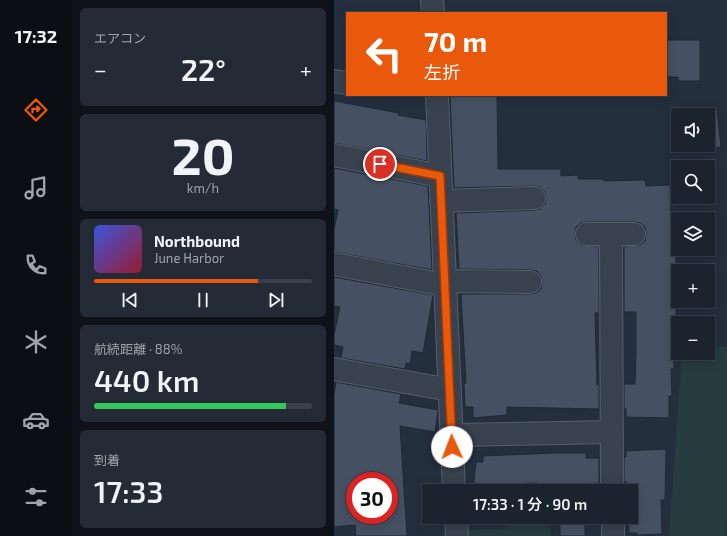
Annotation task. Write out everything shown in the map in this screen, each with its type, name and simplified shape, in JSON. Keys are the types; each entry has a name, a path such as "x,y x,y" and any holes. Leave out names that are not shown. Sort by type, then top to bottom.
{"street":[{"path":"432,0 433,12"},
{"path":"334,81 346,83"},
{"path":"432,96 440,176 454,484"},
{"path":"334,155 440,176"},
{"path":"441,201 534,198"},
{"path":"587,234 634,234"},
{"path":"611,234 612,484"},
{"path":"334,264 445,283 530,282"},
{"path":"334,369 450,390"},
{"path":"452,435 612,432"},
{"path":"456,524 457,536"},
{"path":"613,524 613,536"}],"green space":[{"path":"715,346 727,347 727,520 725,536 669,536 682,360 715,360"},
{"path":"505,524 550,524 551,536 469,536 468,530 505,529"}],"building":[{"path":"667,40 700,40 700,81 678,81 678,77 667,77"},
{"path":"450,96 497,96 498,169 561,169 561,176 578,175 578,179 604,179 604,181 645,180 646,186 670,185 671,256 676,256 676,264 671,264 671,308 676,308 676,316 671,316 671,360 674,360 674,369 671,369 672,396 669,396 669,418 626,417 626,409 624,409 624,384 635,384 636,312 624,312 624,246 640,245 645,241 646,234 645,227 640,223 634,222 587,222 581,223 576,227 576,240 581,245 599,246 599,313 595,313 599,409 507,407 507,415 473,418 473,407 465,407 464,384 466,383 461,294 530,294 536,293 541,289 542,282 541,276 537,271 459,269 456,213 540,209 545,204 545,192 540,187 454,188"},
{"path":"334,101 399,113 398,115 426,120 427,161 334,143"},
{"path":"715,109 717,109 721,147 715,148"},
{"path":"334,168 428,186 432,270 334,252 334,230 338,210 334,209"},
{"path":"334,277 433,295 423,353 412,351 410,364 406,363 405,369 341,358 343,347 334,345 334,335 340,307 334,306"},
{"path":"336,382 401,394 399,403 438,410 435,432 400,426 407,536 356,536 355,525 334,527 334,395"},
{"path":"666,449 665,500 661,500 662,534 637,535 637,533 629,533 628,524 638,524 638,484 627,484 627,482 624,482 624,457 626,457 626,451"},
{"path":"586,453 586,458 599,458 599,483 475,484 474,482 476,462 483,462 483,456"},
{"path":"560,524 585,524 585,536 560,536"}],"route":[{"path":"380,164 440,176 452,447"}]}
